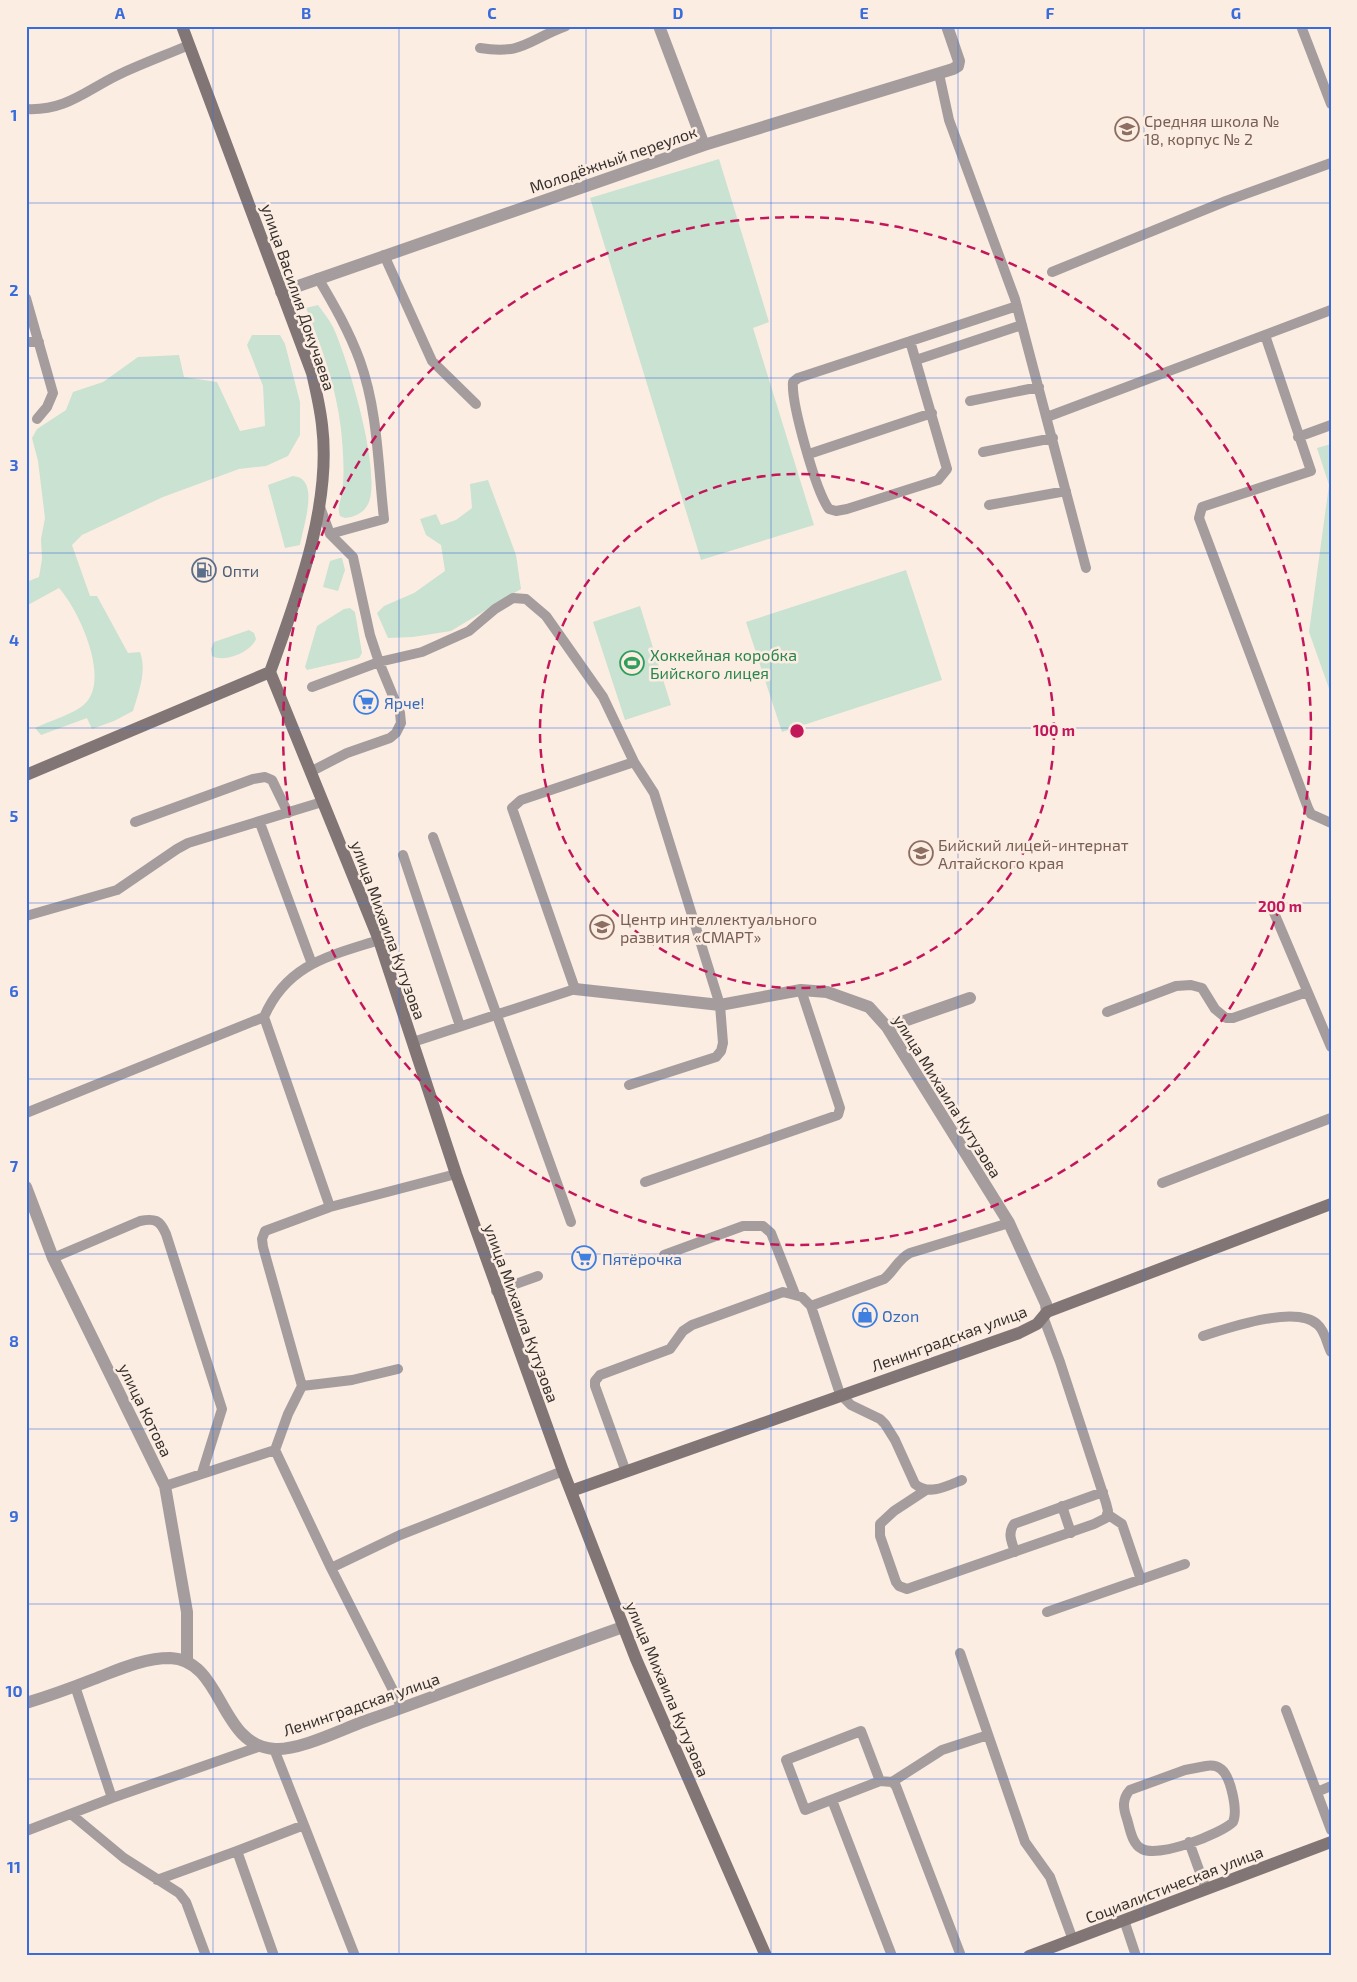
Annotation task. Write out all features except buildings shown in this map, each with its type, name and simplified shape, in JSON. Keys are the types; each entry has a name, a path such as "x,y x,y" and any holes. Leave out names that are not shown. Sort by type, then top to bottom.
{"street":[{"name":"улица Василия Докучаева","path":"182,26 312,372 318,398 324,451 320,507 293,607 270,672"},
{"path":"659,26 704,146"},
{"name":"Молодёжный переулок","path":"281,292 704,146 939,74 958,66 959,61 947,26"},
{"path":"26,775 270,672"},
{"name":"улица Михаила Кутузова","path":"270,672 379,940 496,1291 623,1627 766,1956"},
{"name":"улица Михаила Кутузова","path":"575,989 720,1005 802,990 827,992 869,1007 887,1027 1009,1223 1046,1304 1045,1316"},
{"path":"887,1027 970,998"},
{"name":"улица Котова","path":"26,1187 53,1258 165,1486 187,1612 187,1661"},
{"name":"Ленинградская улица","path":"571,1491 840,1394 1018,1333 1045,1316 1331,1204"},
{"name":"Ленинградская улица","path":"187,1661 201,1670 239,1731 261,1746 274,1749 298,1745 623,1627"},
{"path":"26,1703 150,1660 169,1658 187,1661"},
{"name":"Социалистическая улица","path":"1029,1956 1331,1842"}],"lane":[{"path":"480,48 515,49 566,26"},
{"path":"1300,26 1331,104"},
{"path":"26,108 56,108 70,103 118,75 189,45"},
{"path":"939,74 949,120 1017,306 1048,417 1086,568"},
{"path":"1052,272 1226,202 1331,163"},
{"path":"384,255 432,361 476,404"},
{"path":"318,278 345,325 365,378 376,431 384,519 330,534"},
{"path":"26,298 53,393 47,407 38,419"},
{"path":"910,341 947,469 938,480 836,511 829,509 824,503 792,395 793,382 798,378 910,341 1017,306"},
{"path":"1048,417 1331,310"},
{"path":"916,360 1022,325"},
{"path":"1264,334 1311,472 1202,507 1199,518 1308,808 1311,814 1331,823"},
{"path":"26,342 39,342"},
{"path":"970,401 1039,387"},
{"path":"809,454 932,413"},
{"path":"1298,437 1331,425"},
{"path":"983,452 1053,438"},
{"path":"989,505 1066,491"},
{"path":"310,772 347,754 390,738 396,733 401,723 400,713 370,635 353,557 330,534 320,507"},
{"path":"312,687 380,662 422,652 470,631 495,609 513,598 526,598 546,616 603,697 634,762 654,793 720,1005 723,1043 721,1051 716,1057 629,1085"},
{"path":"413,1042 575,989 512,808 521,800 634,762"},
{"path":"135,822 259,777 272,780 288,813"},
{"path":"26,916 117,890 177,849 215,834 260,823 322,802"},
{"path":"260,823 312,964"},
{"path":"433,837 572,1222"},
{"path":"403,855 460,1026"},
{"path":"1272,908 1331,1048"},
{"path":"26,1113 264,1017 281,986 312,964 379,940"},
{"path":"1107,1012 1183,985 1202,988 1214,1010 1226,1018 1233,1018 1307,992"},
{"path":"645,1182 838,1115 840,1108 802,990"},
{"path":"264,1017 330,1207"},
{"path":"1162,1182 1331,1118"},
{"path":"402,1708 331,1568 275,1450 288,1414 302,1386 262,1240 265,1231 270,1228 330,1207 456,1174"},
{"path":"53,1258 140,1221 154,1219 159,1221 166,1234 222,1409 202,1473"},
{"path":"812,1306 884,1279 904,1256 910,1253 1009,1223"},
{"path":"664,1255 743,1226 763,1226 771,1233 795,1294"},
{"path":"496,1291 538,1276"},
{"path":"626,1472 596,1386 596,1381 600,1375 670,1349 683,1331 692,1325 783,1292 795,1294 812,1306 840,1394 858,1410 880,1419 895,1440 912,1479 921,1489 926,1490"},
{"path":"1045,1316 1108,1514 1122,1524 1141,1580"},
{"path":"1203,1336 1269,1318 1310,1319 1321,1328 1331,1352"},
{"path":"302,1386 352,1380 398,1369"},
{"path":"165,1486 275,1450"},
{"path":"331,1568 400,1536 563,1471"},
{"path":"962,1480 926,1490 894,1511 880,1524 880,1536 899,1586 907,1589 916,1587 1071,1533 1102,1521 1108,1514"},
{"path":"1015,1552 1010,1536 1010,1530 1014,1524 1102,1492"},
{"path":"1062,1506 1071,1533"},
{"path":"1047,1612 1185,1564"},
{"path":"960,1653 1025,1842 1050,1877 1072,1940"},
{"path":"75,1686 112,1798"},
{"path":"1286,1710 1331,1830"},
{"path":"880,1781 861,1731 786,1760 805,1810 880,1781 892,1782 942,1750 988,1735"},
{"path":"26,1831 112,1798 261,1746"},
{"path":"274,1749 354,1956"},
{"path":"1206,1766 1217,1767 1225,1773 1236,1806 1235,1817 1229,1826 1222,1830 1190,1842 1156,1852 1140,1848 1134,1841 1124,1811 1125,1798 1130,1790 1185,1770 1206,1766"},
{"path":"892,1782 896,1786 961,1956"},
{"path":"1317,1792 1331,1786"},
{"path":"832,1800 892,1956"},
{"path":"71,1814 124,1858 179,1893 186,1902 206,1956"},
{"path":"157,1880 304,1825"},
{"path":"1190,1842 1206,1890"},
{"path":"237,1851 274,1956"},
{"path":"1124,1920 1136,1956"}],"green space":[{"path":"719,159 769,322 753,328 814,525 701,560 590,198"},
{"path":"318,305 333,327 347,363 361,414 371,465 372,486 369,502 360,513 345,518 340,516 339,511 344,470 339,413 328,367 306,308"},
{"path":"252,335 280,335 285,344 300,402 300,435 288,456 266,466 239,469 163,497 82,535 72,545 90,596 97,596 128,653 140,652 143,666 141,681 133,711 114,721 92,729 87,718 41,735 35,728 76,710 90,696 94,682 94,665 90,648 76,613 59,588 26,606 26,582 39,577 42,559 41,539 45,518 38,461 32,438 37,429 66,410 73,392 103,382 138,357 179,355 184,377 217,382 240,431 265,426 263,386 247,345"},
{"path":"1331,444 1331,694 1309,632 1329,485 1317,448"},
{"path":"293,476 301,479 306,485 308,504 300,545 285,548 268,485"},
{"path":"488,480 516,555 521,589 451,631 413,637 388,638 377,613 384,606 414,593 445,571 441,545 426,535 420,519 436,514 441,525 456,520 472,508 470,484"},
{"path":"342,558 345,570 338,591 323,587 330,561"},
{"path":"906,570 942,680 782,732 746,622"},
{"name":"Хоккейная коробка Бийского лицея","path":"640,606 671,705 625,720 593,622"},
{"path":"350,608 355,612 362,653 359,658 307,670 305,667 317,626 344,609"},
{"path":"249,630 254,633 256,639 249,648 230,657 217,658 212,656 211,649 214,642"}],"place":[{"name":"Средняя школа № 18, корпус № 2","path":"1127,129"},
{"name":"Опти","path":"204,570"},
{"name":"Хоккейная коробка Бийского лицея","path":"632,663"},
{"name":"Ярче!","path":"366,702"},
{"name":"Бийский лицей-интернат Алтайского края","path":"921,853"},
{"name":"Центр интеллектуального развития «СМАРТ»","path":"602,927"},
{"name":"Пятёрочка","path":"584,1258"},
{"name":"Ozon","path":"865,1315"}]}
